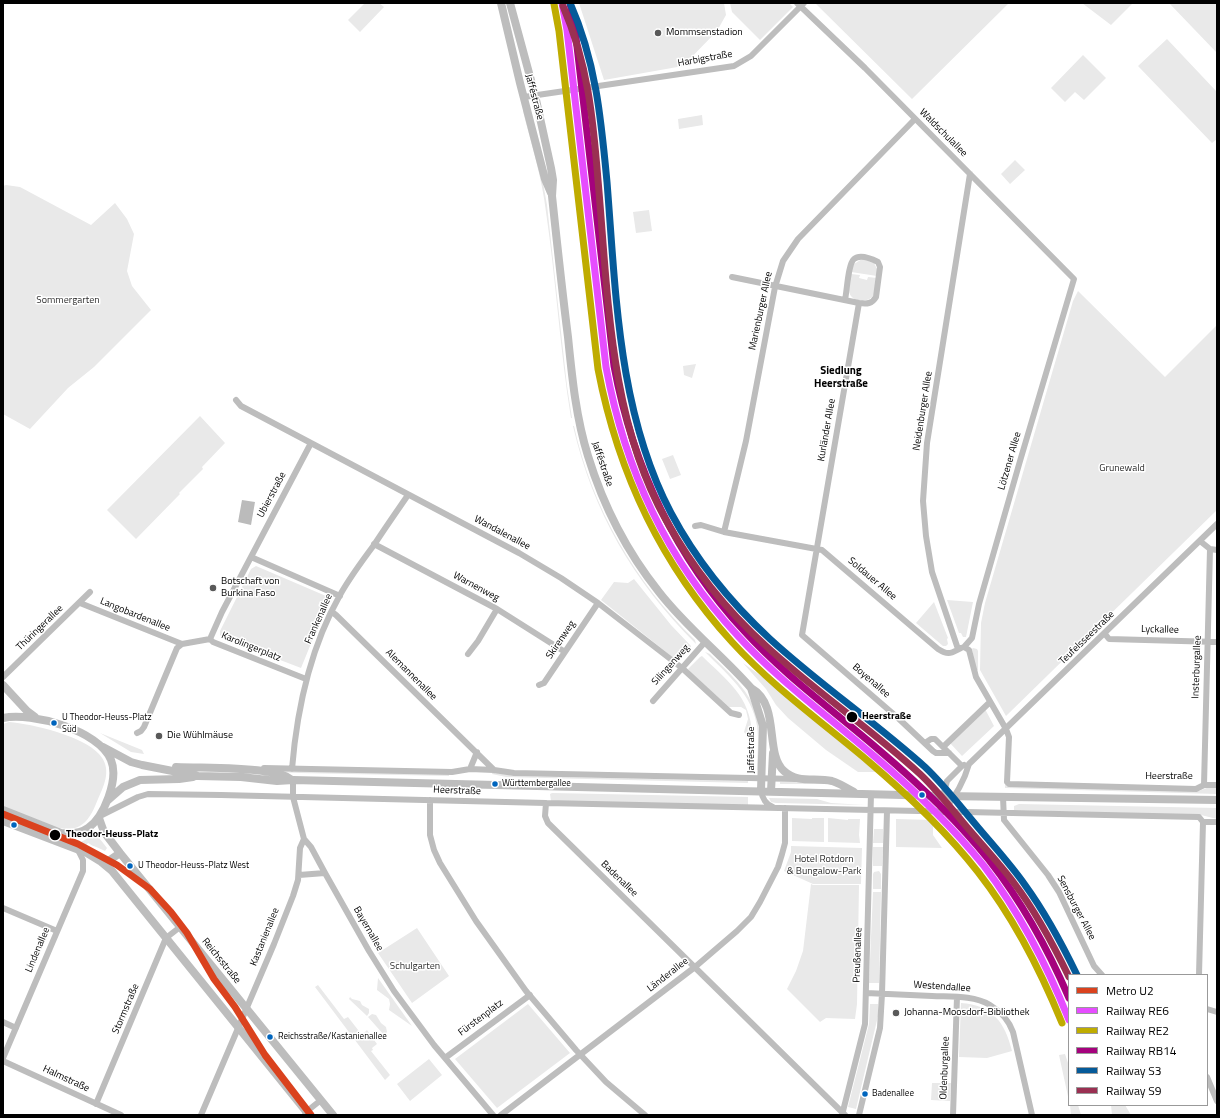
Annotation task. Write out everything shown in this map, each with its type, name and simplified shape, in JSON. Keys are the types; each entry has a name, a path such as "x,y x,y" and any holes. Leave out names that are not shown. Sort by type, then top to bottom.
{"main road":[{"name":"Jafféstraße","path":"502,3 545,179 552,196"},
{"name":"Jafféstraße","path":"510,3 535,95 551,168 553,180 552,196 574,395 592,468 611,515 648,577 670,606 751,688 758,692 771,724 773,744 771,791"},
{"path":"3,686 27,711 38,718 77,732 103,747 111,759 113,769 113,779 107,801 99,817 87,829 81,832 66,833 53,830 3,810"},
{"name":"Jafféstraße","path":"751,688 763,726 761,790"},
{"path":"3,718 17,716 38,718"},
{"name":"Jafféstraße","path":"773,744 777,761 781,768 790,776 800,779"},
{"name":"Heerstraße","path":"103,747 131,762 146,766 198,776 241,777 277,781 293,780 761,790 944,796 957,793 965,796 1217,800"},
{"name":"Heerstraße","path":"157,768 244,769 281,774 293,780"},
{"name":"Heerstraße","path":"107,801 123,787 140,780 179,779 198,776"},
{"name":"Heerstraße","path":"800,779 833,781 856,793"},
{"name":"Reichsstraße","path":"99,817 104,832 120,853 333,1115"},
{"path":"3,821 95,858 115,874 307,1114"},
{"path":"104,864 120,853"}],"street":[{"name":"Harbigstraße","path":"535,95 734,66 751,56 801,4"},
{"name":"Waldschulallee","path":"801,4 1074,279"},
{"path":"524,97 535,95"},
{"name":"Marienburger Allee","path":"724,532 746,441 775,287 783,261 798,239 915,119"},
{"name":"Neidenburger Allee","path":"961,648 932,572 926,536 924,501 927,442 970,174"},
{"path":"732,277 775,287 859,303 868,304 874,301 876,297 880,268 878,262 872,259 860,257 854,259 851,264 845,300"},
{"name":"Lötzener Allee","path":"961,648 972,638 979,604 1074,279"},
{"name":"Kurländer Allee","path":"802,635 859,303"},
{"name":"Wandalenallee","path":"236,400 242,406 519,553 561,578 598,603 682,668 731,713 739,715"},
{"name":"Ubierstraße","path":"251,557 311,443"},
{"name":"Frankenallee","path":"292,769 297,717 306,679 318,643 340,596 358,567 408,495"},
{"name":"Teufelsseestraße","path":"943,812 964,781 970,764 1217,524"},
{"name":"Soldauer Allee","path":"695,526 701,525 724,532 822,550 938,649 944,653 950,654 961,648"},
{"path":"1200,541 1210,550 1217,550"},
{"name":"Warnenweg","path":"374,544 497,609 565,652"},
{"name":"Insterburgallee","path":"1204,785 1210,550"},
{"path":"251,557 340,596"},
{"name":"Karolingerplatz","path":"251,557 210,638 213,642 306,679"},
{"name":"Thüringerallee","path":"3,677 90,592"},
{"name":"Langobardenallee","path":"80,603 182,644"},
{"name":"Skirenweg","path":"539,685 544,683 598,603"},
{"path":"468,654 478,641 497,609"},
{"name":"Alemannenallee","path":"332,612 494,770"},
{"name":"Lyckallee","path":"1105,634 1109,639 1217,642"},
{"name":"Boyenallee","path":"802,635 936,753 950,754"},
{"path":"138,733 144,727 177,648 182,644 210,638"},
{"name":"Silingenweg","path":"653,701 705,642"},
{"path":"961,648 969,650 976,677 1006,729"},
{"path":"943,747 990,702"},
{"name":"Heerstraße","path":"1006,729 1009,737 1007,782 1009,784 1196,789 1204,785 1217,785"},
{"name":"Boyenallee","path":"925,743 932,738 962,766"},
{"path":"470,769 477,752"},
{"path":"944,796 947,780 962,766 970,764"},
{"name":"Heerstraße","path":"244,769 452,772 470,769 514,773 800,779"},
{"path":"293,780 293,797"},
{"path":"761,790 764,800 775,808"},
{"name":"Heerstraße","path":"99,817 120,805 146,794 1199,818 1203,822 1217,822"},
{"name":"Preußenallee","path":"844,1114 865,1024 871,794"},
{"path":"1004,796 1004,813"},
{"name":"Bayernallee","path":"293,797 304,839 311,847 383,973 413,1018 493,1115"},
{"path":"430,800 430,835 434,850 440,863 476,921 530,995 581,1055 606,1082 645,1115"},
{"name":"Badenallee","path":"546,804 545,816 548,823 844,1114"},
{"name":"Länderallee","path":"501,1115 695,967 751,917 778,867 785,843 785,808"},
{"path":"859,1115 880,1028 887,811"},
{"name":"Sensburger Allee","path":"1004,813 1004,820 1048,875 1059,892 1094,966 1101,974"},
{"path":"1199,974 1203,822"},
{"name":"Kastanienallee","path":"201,1115 293,896 299,875 300,848 304,839"},
{"name":"Lindenallee","path":"3,1060 83,871 83,860 78,850"},
{"path":"299,875 325,873"},
{"path":"3,908 58,931"},
{"name":"Stormstraße","path":"96,1104 166,938 180,927"},
{"name":"Westendallee","path":"866,993 957,997 976,999 990,1004 1010,1024 1032,1115"},
{"name":"Fürstenplatz","path":"445,1058 530,995"},
{"name":"Oldenburgallee","path":"953,1115 957,997"},
{"path":"3,1022 16,1028"},
{"name":"Halmstraße","path":"3,1060 121,1115"},
{"path":"1208,1079 1217,1101"},
{"path":"307,1114 321,1100"}],"green space":[{"path":"365,3 379,3 384,7 360,32 348,20"},
{"name":"Mommsenstadion","path":"579,3 724,3 726,15 717,31 683,66 604,80"},
{"path":"730,3 789,3 793,7 760,40 732,12"},
{"path":"815,3 1009,3 912,99"},
{"path":"1082,3 1133,3 1111,25"},
{"path":"1169,3 1217,3 1217,53"},
{"path":"1167,39 1217,92 1217,139 1212,143 1138,66"},
{"path":"1083,55 1106,78 1084,100 1075,92 1065,102 1051,88"},
{"path":"523,111 525,111 542,177 547,205 567,386 572,418 564,367 553,263 544,199"},
{"path":"702,115 703,125 679,129 678,119"},
{"path":"1015,160 1025,170 1010,184 1001,174"},
{"name":"Sommergarten","path":"3,186 20,187 91,225 115,203 127,219 134,234 127,271 132,286 151,310 94,367 68,388 30,429 3,414"},
{"path":"649,210 652,231 636,233 633,212"},
{"path":"862,259 874,263 877,269 877,276 851,272 854,264"},
{"path":"851,274 860,275 859,278 867,280 868,277 877,278 875,291 872,297 862,301 852,297 849,288"},
{"name":"Grunewald","path":"1078,291 1165,377 1217,325 1217,510 1006,716 980,670 981,623 985,603 1073,301"},
{"path":"696,364 692,378 684,375 683,366"},
{"path":"200,416 225,443 202,467 203,469 179,493 180,494 136,539 107,510"},
{"path":"573,426 592,486 604,514 619,542 653,594 673,618 695,640 696,644 673,620 653,595 618,544 604,516 592,487 581,457"},
{"path":"673,455 681,475 670,479 662,459"},
{"path":"256,566 326,596 328,602 301,668 223,638 220,635 220,631 251,569"},
{"path":"634,579 671,625 691,646 691,648 679,661 601,600 614,582 628,583"},
{"path":"947,600 973,602 966,637 963,637 961,633 959,633"},
{"path":"934,602 948,638 948,644 946,646 943,646 916,623"},
{"path":"972,649 977,649 978,651 978,670 976,671"},
{"path":"705,652 710,654 734,678 748,695 753,705 759,727 758,770 757,726 750,704 737,685"},
{"path":"702,656 723,676 739,694 745,704 752,728 753,744 744,732 748,719 746,710 741,707 729,707 688,669"},
{"path":"743,663 767,680 876,772 858,772 826,750 788,718 776,705 766,689"},
{"path":"985,709 994,726 962,756 950,743"},
{"path":"9,722 31,725 70,736 92,748 103,759 106,776 103,788 88,819 80,826 69,829 55,827 3,806 3,724"},
{"path":"100,733 142,750 144,754 131,752"},
{"path":"275,770 449,774 449,776 300,773 275,772"},
{"path":"493,772 514,776 748,781 748,783 506,777 492,774"},
{"path":"780,782 825,782 826,784 780,784"},
{"path":"1005,784 1012,786 1199,791 1209,787 1217,787 1217,794 1005,788"},
{"path":"550,794 748,797 748,805 551,801"},
{"path":"769,798 817,799 831,803 865,805 776,803 771,802"},
{"path":"1019,804 1217,808 1217,819 1201,815 1014,810 1014,806"},
{"path":"792,818 824,818 824,842 792,841"},
{"path":"828,818 848,820 860,819 860,843 828,842"},
{"path":"896,819 933,820 933,835 942,848 896,847"},
{"path":"874,829 883,829 883,843 873,843"},
{"path":"96,834 107,848 105,851 88,843 84,848 77,845 77,844"},
{"name":"Hotel Rotdorn & Bungalow-Park","path":"791,846 862,848 861,884 813,884 784,871 791,852"},
{"path":"873,847 883,847 882,866 873,866"},
{"path":"879,871 881,874 881,889 873,889 873,874 874,872"},
{"path":"811,884 859,885 857,1004 855,1019 826,1018 820,1022 787,989 796,971 803,951"},
{"path":"873,892 881,892 879,983 869,983"},
{"name":"Schulgarten","path":"417,928 449,976 412,1003 378,953"},
{"path":"378,978 412,1026 389,1010 389,999 377,990"},
{"path":"318,985 344,1019 348,1017 362,1035 367,1030 377,1044 371,1051 390,1075 385,1080 315,987"},
{"path":"350,997 360,1001 362,1005 369,1009 367,1016 349,999"},
{"path":"961,1003 981,1007 996,1017 1005,1032 1012,1051 987,1058 959,1057"},
{"path":"528,1004 570,1053 497,1108 455,1059"},
{"path":"870,1004 878,1004 878,1016 856,1109 848,1107 869,1024"},
{"path":"372,1014 376,1015 381,1023 386,1027 387,1032 384,1035 368,1017"},
{"path":"1065,1054 1068,1063 1068,1096 1059,1055"},
{"path":"429,1059 442,1075 410,1101 397,1084"},
{"path":"932,1083 951,1083 950,1101 931,1100"},
{"path":"1070,1106 1078,1106 1081,1115 1071,1115"},
{"path":"1111,1106 1126,1106 1131,1115 1112,1115"}],"shaded area":[{"path":"242,500 255,502 251,525 238,522"}],"metro line":[{"name":"U2","path":"3,814 78,844 117,865 150,889 171,912 187,933 214,979 235,1007 265,1055 311,1115"}],"rail line":[{"name":"RE6","path":"562,3 567,30 606,367 614,405 625,442 637,477 652,511 690,576 712,607 738,636 770,668 917,794 945,822 984,866 1009,902 1032,940 1052,979 1068,1018"},
{"name":"RB14","path":"570,3 575,29 614,366 632,439 660,508 677,540 697,572 719,602 744,631 793,678 909,776 977,845 1001,876 1034,926 1068,996"},
{"name":"S3","path":"570,3 586,47 592,69 600,113 617,309 622,352 630,393 640,434 653,474 671,513 703,564 742,611 789,656 906,750 943,786 1019,876 1053,929 1077,974"},
{"name":"RE2","path":"554,4 559,31 598,369 617,444 630,480 646,515 663,548 684,581 706,612 732,642 764,674 798,704 898,787 940,828 966,857 991,889 1015,926 1045,983 1062,1023"},
{"name":"S9","path":"563,6 578,49 588,92 596,157 609,311 614,354 622,398 633,440 647,481 666,520 699,571 737,618 785,663 901,757 938,793 1002,868 1030,905 1044,928 1068,975"}],"place":[{"name":"Mommsenstadion","path":"658,33"},
{"name":"Botschaft von Burkina Faso","path":"213,588"},
{"name":"Heerstraße","path":"852,717"},
{"name":"U Theodor-Heuss-Platz Süd","path":"54,723"},
{"name":"Die Wühlmäuse","path":"159,736"},
{"name":"Württembergallee","path":"495,784"},
{"name":"Theodor-Heuss-Platz","path":"55,835"},
{"name":"U Theodor-Heuss-Platz West","path":"130,866"},
{"name":"Johanna-Moosdorf-Bibliothek","path":"896,1013"},
{"name":"Reichsstraße/Kastanienallee","path":"270,1037"},
{"name":"Badenallee","path":"865,1094"}],"district":[{"name":"Siedlung Heerstraße","path":"841,377"}]}
